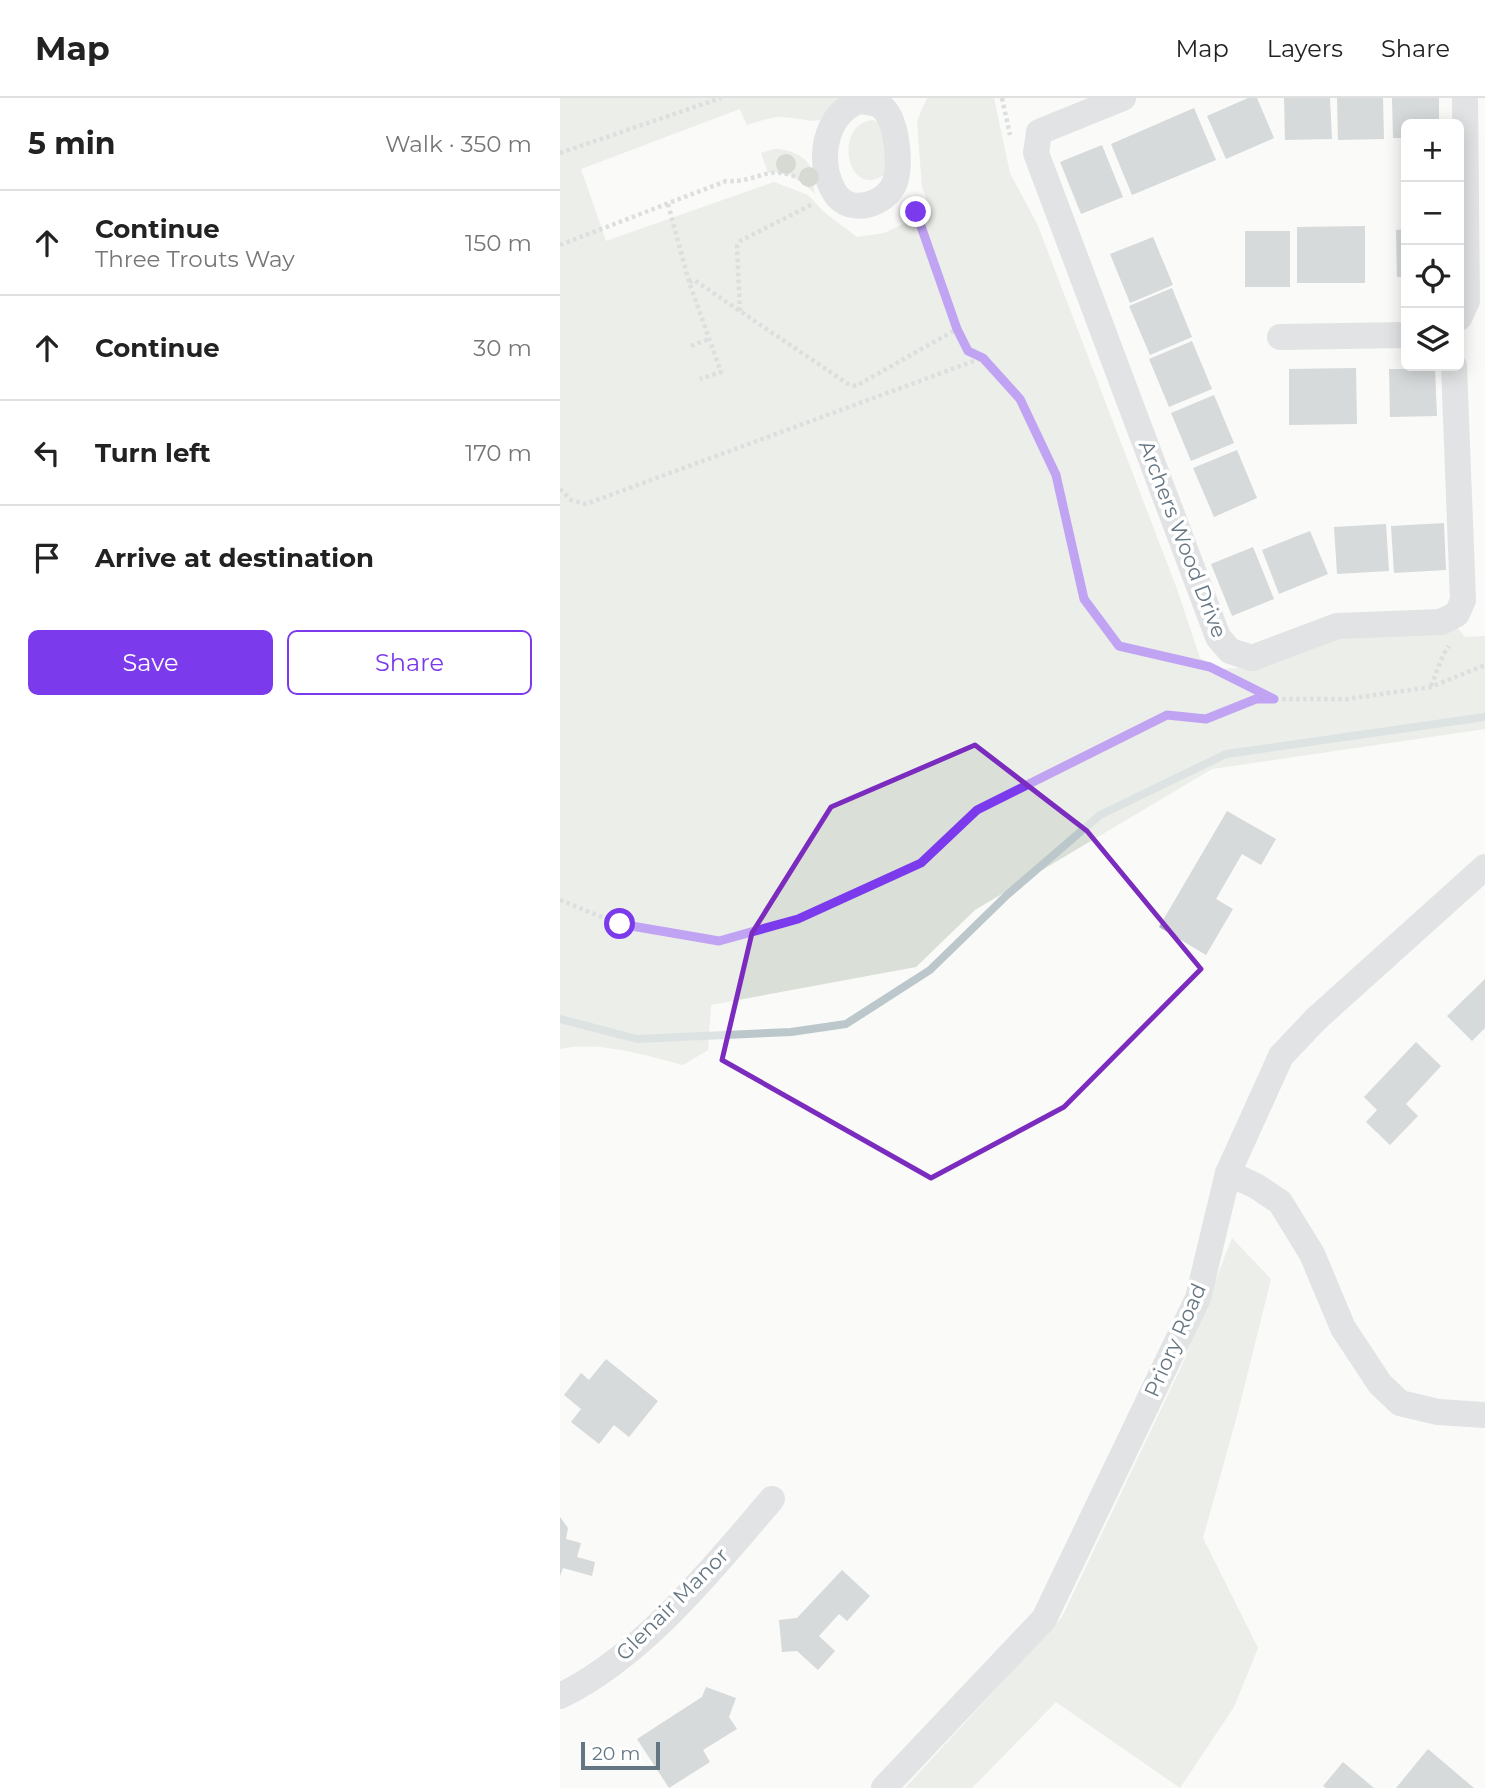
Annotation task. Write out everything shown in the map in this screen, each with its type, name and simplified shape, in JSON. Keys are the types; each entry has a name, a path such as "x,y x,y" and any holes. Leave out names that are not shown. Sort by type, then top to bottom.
{"street":[{"name":"Archers Wood Drive","path":"1123,98 1039,132 1036,153 1218,638 1230,651 1252,658 1337,626 1441,622 1457,614"},
{"path":"1464,308 1467,301 1465,98"},
{"path":"1280,337 1401,335"},
{"path":"1454,371 1463,600 1457,614"},
{"name":"Priory Road","path":"884,1788 1044,1619 1198,1298 1228,1173 1281,1056 1316,1018 1485,867"},
{"path":"1228,1173 1256,1186 1280,1202 1312,1254 1343,1328 1380,1384 1400,1403 1438,1412 1485,1415"},
{"name":"Glenair Manor","path":"560,1696 581,1686 631,1650 696,1585 772,1499"}],"path":[{"path":"560,153 720,98"},
{"path":"560,245 726,181 739,182 777,171 813,184"},
{"path":"913,187 916,212 957,329 968,351 983,358 1020,399 1056,475 1084,599 1119,646 1210,667 1220,673"},
{"path":"740,312 737,246 740,241 822,199"},
{"path":"668,204 689,282 721,372 700,379"},
{"path":"904,215 916,212"},
{"path":"689,282 694,280 848,384 856,386 957,329"},
{"path":"691,346 709,339"},
{"path":"560,489 571,500 586,504 983,358"},
{"path":"1431,687 1443,655 1461,629 1457,614"},
{"path":"560,900 620,924 719,941 798,919 921,863 977,810 1167,715 1206,719 1256,699 1347,699 1431,687 1485,665"},
{"path":"1242,683 1274,699"}],"highlighted area":[{"path":"975,745 1087,831 1201,969 1064,1107 931,1178 722,1060 752,933 831,807"}],"shaded area":[{"path":"560,98 845,98 827,115 816,121 776,117 747,125 740,109 581,169 606,241 774,182 808,195 825,213 857,237 884,233 931,211 922,187 917,121 927,98 994,98 1010,173 1038,226 1177,589 1200,658 1222,669 1247,667 1347,630 1455,625 1465,637 1485,636 1485,729 1212,769 975,910 916,967 711,1005 708,1050 683,1065 606,1048 590,1046 560,1049"},
{"path":"873,120 881,124 888,134 884,175 871,180 861,178 853,170 849,146 852,134 860,125"},
{"path":"774,149 792,152 806,161 812,171 815,194 788,175 768,173 761,153"},
{"path":"1232,1238 1271,1279 1203,1538 1258,1648 1234,1707 1180,1788 1056,1702 972,1788 905,1788 1062,1617 1184,1361"}],"building":[{"path":"1248,98 1257,98 1274,138 1226,159 1207,116"},
{"path":"1284,98 1330,98 1332,139 1285,140"},
{"path":"1337,98 1383,98 1384,139 1338,140"},
{"path":"1392,98 1439,98 1439,119 1401,119 1401,138 1393,138"},
{"path":"1194,108 1216,160 1132,195 1111,144"},
{"path":"1102,145 1123,197 1081,214 1060,162"},
{"path":"1365,226 1365,283 1297,283 1297,227"},
{"path":"1396,230 1401,230 1401,277 1397,277"},
{"path":"1245,231 1290,231 1290,287 1245,287"},
{"path":"1153,237 1173,285 1130,303 1110,254"},
{"path":"1172,288 1192,337 1150,355 1129,306"},
{"path":"1192,341 1212,389 1169,407 1149,359"},
{"path":"1356,368 1357,424 1289,425 1289,369"},
{"path":"1389,369 1435,371 1437,416 1390,417"},
{"path":"1214,395 1234,443 1191,461 1171,413"},
{"path":"1237,450 1257,498 1214,517 1193,468"},
{"path":"1444,523 1446,570 1394,573 1391,526"},
{"path":"1386,524 1389,571 1337,574 1334,527"},
{"path":"1310,531 1328,574 1279,594 1262,550"},
{"path":"1253,547 1274,599 1232,616 1211,564"},
{"path":"1227,811 1276,839 1261,865 1242,854 1216,899 1233,909 1206,955 1159,927"},
{"path":"1485,979 1485,1028 1472,1041 1447,1016"},
{"path":"1416,1042 1441,1066 1406,1104 1418,1116 1390,1145 1366,1122 1377,1110 1364,1097"},
{"path":"606,1359 658,1401 629,1437 614,1425 599,1444 571,1422 581,1409 564,1395 581,1373 589,1380"},
{"path":"560,1517 568,1528 566,1539 581,1543 577,1557 595,1562 592,1576 563,1568 560,1576"},
{"path":"842,1570 870,1596 847,1621 839,1614 819,1636 835,1651 818,1670 797,1651 782,1652 779,1620 797,1618"},
{"path":"706,1687 736,1698 729,1717 737,1729 703,1750 710,1762 669,1788 637,1739 702,1697"},
{"path":"1428,1749 1474,1788 1396,1788"},
{"path":"1343,1762 1374,1788 1323,1786"}],"waterway":[{"path":"560,1019 637,1039 791,1032 846,1024 930,970 1007,895 1100,815 1226,754 1485,717"}],"route":[{"path":"620,924 719,941 798,919 921,863 977,810 1167,715 1206,719 1256,699 1274,699 1210,667 1119,646 1084,599 1056,475 1020,399 983,358 968,351 957,329 916,212"}]}
